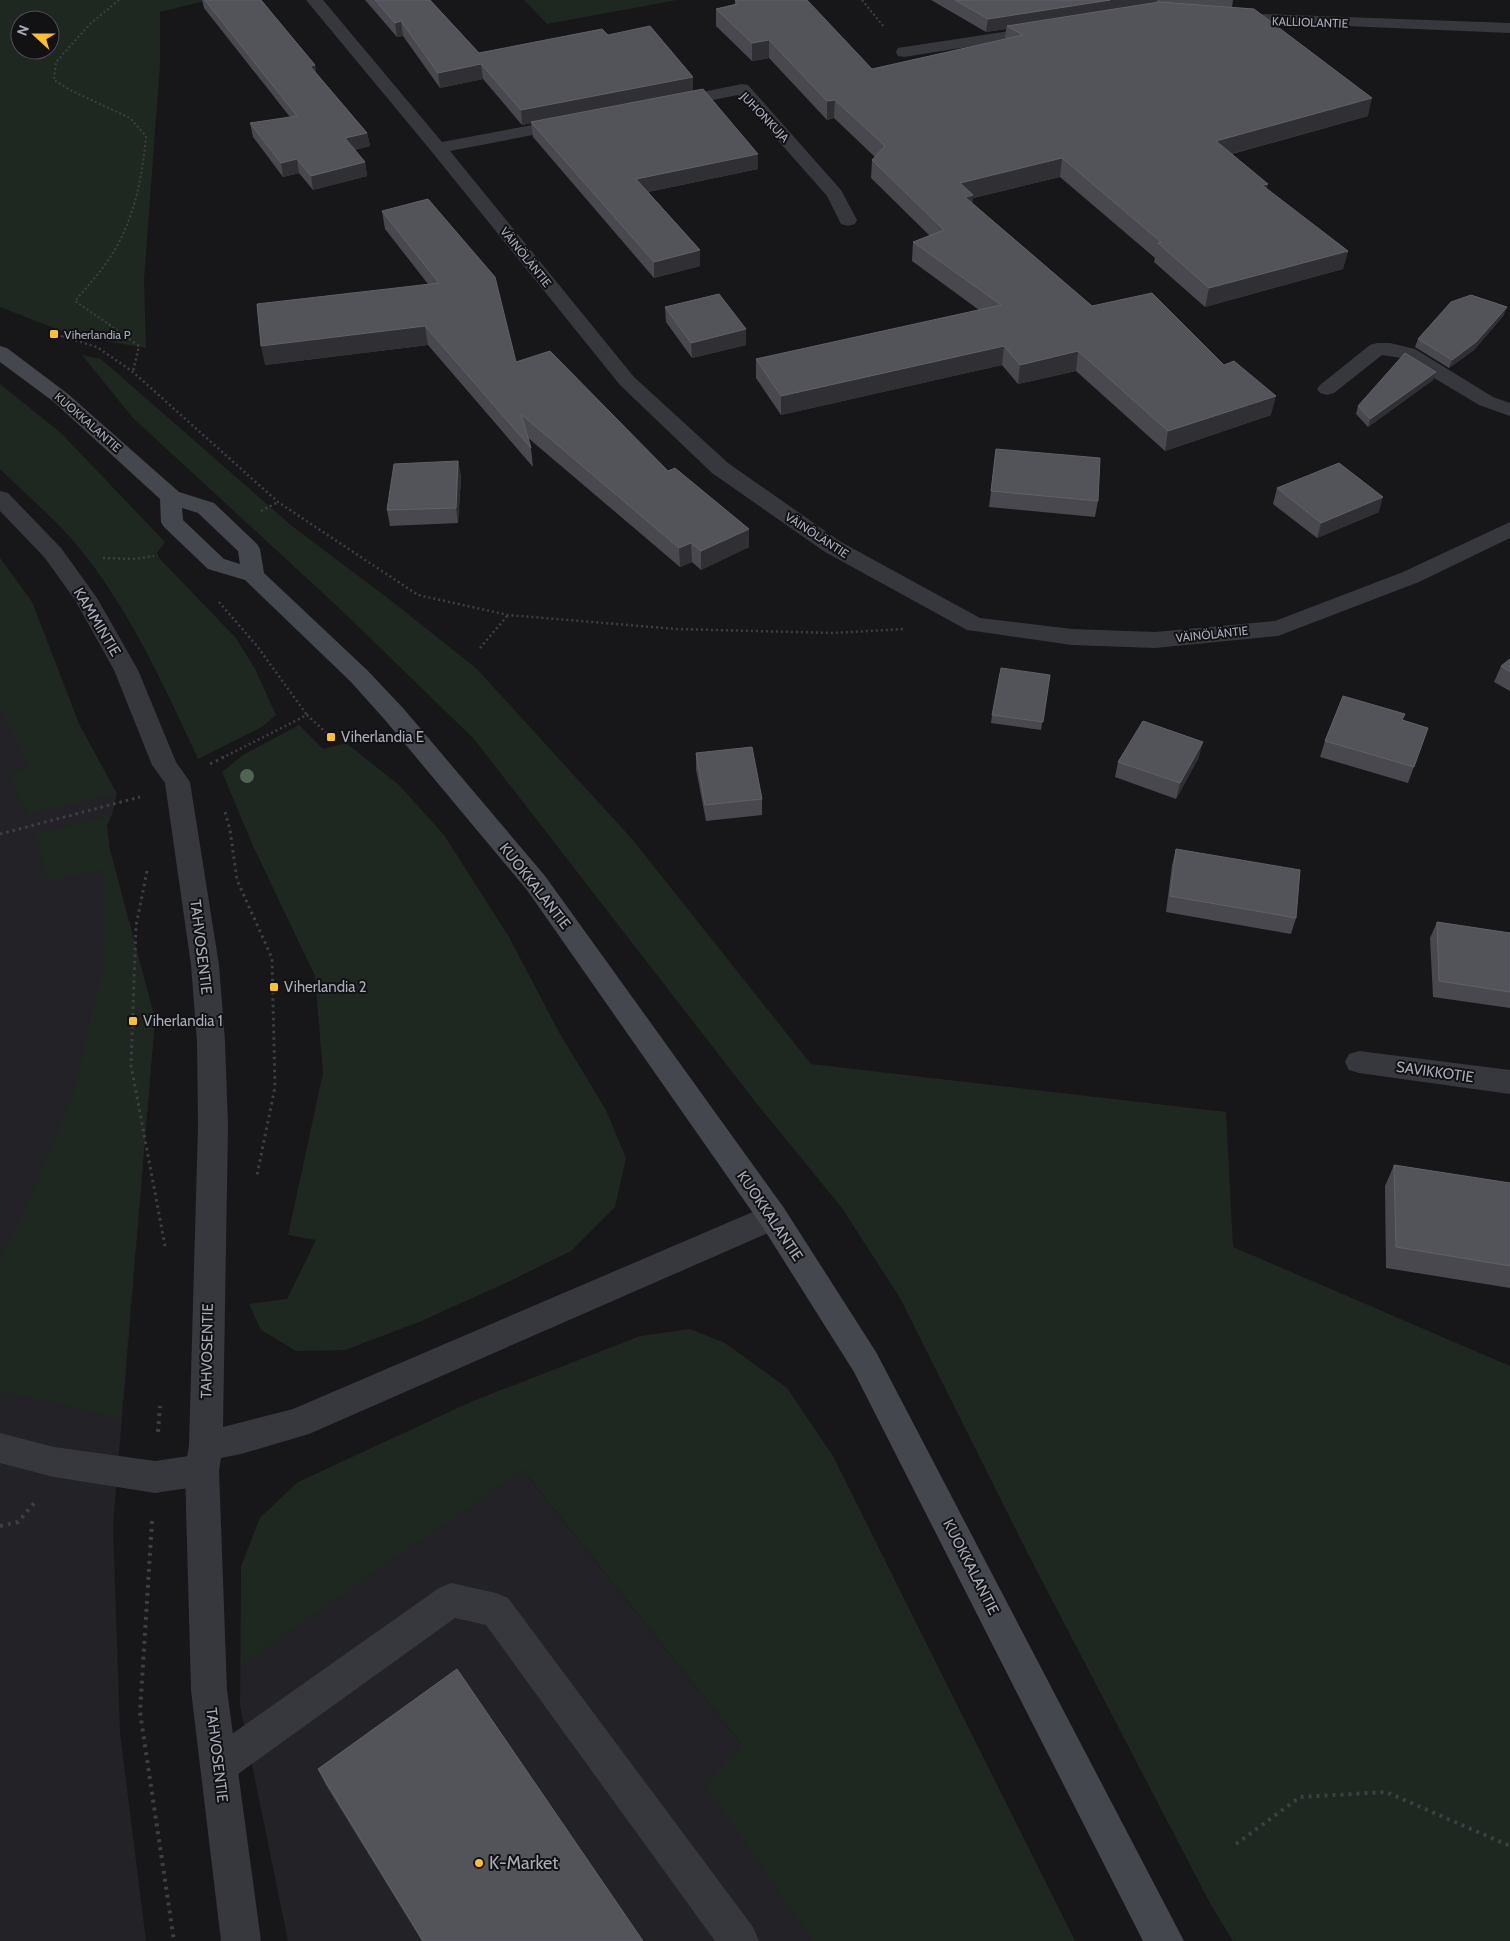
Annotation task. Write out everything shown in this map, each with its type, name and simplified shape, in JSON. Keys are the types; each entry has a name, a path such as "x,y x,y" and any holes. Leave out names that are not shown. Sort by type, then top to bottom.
{"main road":[{"name":"KUOKKALANTIE","path":"0,352 61,398 172,498 206,508 249,549 252,575"},
{"name":"KUOKKALANTIE","path":"172,498 172,522 216,564 252,575 360,676 536,883 774,1217 865,1362 1164,1941"}],"street":[{"name":"VÄINÖLÄNTIE","path":"314,0 438,148 627,381 720,468 833,547 975,625 1072,637 1155,640 1278,628 1411,577 1510,529"},
{"name":"KALLIOLANTIE","path":"1212,17 1269,21 1510,28"},
{"path":"904,52 1059,28"},
{"name":"JUHONKUJA","path":"654,106 742,89 835,194 848,220"},
{"path":"438,148 585,120"},
{"path":"1327,389 1377,350 1390,349 1408,353 1486,401 1510,410"},
{"name":"KAMMINTIE","path":"0,498 52,553 85,598 126,670 171,774"},
{"name":"TAHVOSENTIE","path":"171,774 205,965 211,1041 213,1126 204,1457 209,1690 241,1941"},
{"name":"SAVIKKOTIE","path":"1360,1062 1510,1082"},
{"path":"0,1448 54,1462 155,1477 204,1457 241,1439 297,1424 774,1217"},
{"path":"218,1766 451,1600 496,1610 739,1941"}],"path":[{"path":"119,0 90,24 56,62 54,80 70,90 130,118 146,136 134,210 112,256 75,301 139,346 133,372"},
{"path":"54,334 97,347 133,372 278,502 418,595 508,615 676,629 832,633 975,625"},
{"path":"97,557 135,560 160,555"},
{"path":"214,596 257,646 307,715 331,737"},
{"path":"480,648 508,615"},
{"path":"0,834 144,796 171,774 307,715"},
{"path":"148,868 136,926 131,1065 165,1248"},
{"path":"160,1399 140,1712 174,1941"},
{"path":"1236,1844 1300,1797 1386,1792 1510,1846"}],"shaded area":[{"path":"0,0 209,0 160,12 160,64 144,280 146,348 72,335 0,307"},
{"path":"524,0 677,0 547,24"},
{"path":"82,355 101,359 292,526 389,599 477,669 632,839 811,1064 1226,1112 1233,1247 1510,1366 1510,1941 1233,1941 1211,1905 1026,1550 900,1298 842,1208 757,1104 474,739 338,607 133,418"},
{"path":"0,384 61,433 165,542 157,553 160,559 236,638 255,669 276,715 262,727 198,759 158,675 113,594 67,534 0,469"},
{"path":"0,558 32,602 79,724 117,794 107,825 109,846 155,1019 113,1526 120,1733 146,1941 0,1941"},
{"path":"0,558 32,602 79,724 117,794 28,815 8,775 29,766 0,707"},
{"path":"299,725 323,749 346,743 399,785 444,835 509,937 560,1034 606,1110 626,1158 615,1207 571,1251 419,1322 345,1350 296,1351 261,1330 249,1304 287,1299 316,1240 288,1235 323,1073 315,976 253,846 222,772 243,755"},
{"path":"112,814 107,825 109,846 155,1019 121,1418 0,1392 0,1257 19,1224 75,1088 88,1024 105,957 105,870 48,882 35,834"},
{"path":"690,1329 725,1343 787,1388 833,1456 1075,1941 811,1941 704,1784 742,1745 523,1470 241,1665 241,1567 260,1518 298,1482 473,1401 640,1336"},
{"path":"523,1470 742,1745 811,1941 288,1941 240,1706 241,1567 260,1518 298,1482"}],"building":[{"path":"205,0 261,0 315,65 310,66 367,133 345,138 365,162 311,176 297,159 281,163 250,123 297,116"},
{"path":"375,0 430,0 479,53 602,29 608,35 650,26 693,77 521,110 481,64 438,73 401,21 395,23"},
{"path":"735,0 807,0 872,69 1023,35 1007,26 1159,2 1254,9 1372,98 1216,141 1268,184 1262,185 1348,251 1209,288 1158,243 1161,242 1062,158 960,183 973,195 965,197 1092,306 1152,293 1224,365 1234,361 1276,396 1168,431 1078,351 1020,365 1004,346 781,396 756,359 1001,305 913,242 944,230 872,160 885,146 835,100 827,101 769,40 752,43 716,9 738,4"},
{"path":"955,0 1110,0 988,19"},
{"path":"703,89 758,154 636,179 700,250 654,262 531,122"},
{"path":"428,199 495,277 516,362 550,351 668,471 675,468 749,529 701,551 691,543 679,548 521,414 531,448 425,326 261,346 257,304 439,283 382,211"},
{"path":"719,294 746,329 691,343 665,307"},
{"path":"1471,295 1507,307 1476,342 1452,360 1418,339 1451,302"},
{"path":"1405,353 1436,372 1370,419 1358,406"},
{"path":"996,449 1100,458 1098,501 991,491"},
{"path":"458,461 456,508 387,510 394,464"},
{"path":"1339,463 1383,497 1321,523 1277,488"},
{"path":"1510,659 1510,672 1501,666"},
{"path":"1001,668 1050,675 1043,722 992,715"},
{"path":"1343,696 1405,714 1402,720 1428,728 1414,767 1325,741"},
{"path":"1143,721 1203,742 1180,783 1118,762"},
{"path":"752,747 762,799 705,805 696,753"},
{"path":"1176,849 1300,870 1296,918 1170,896"},
{"path":"1437,922 1510,933 1510,992 1439,981"},
{"path":"1394,1165 1510,1183 1510,1266 1396,1247"},
{"name":"K-Market","path":"457,1669 643,1941 423,1941 318,1769"}],"place":[{"name":"Viherlandia P","path":"54,334"},
{"name":"Viherlandia E","path":"331,737"},
{"name":"Viherlandia 2","path":"274,987"},
{"name":"Viherlandia 1","path":"133,1021"},
{"name":"K-Market","path":"479,1863"}]}
